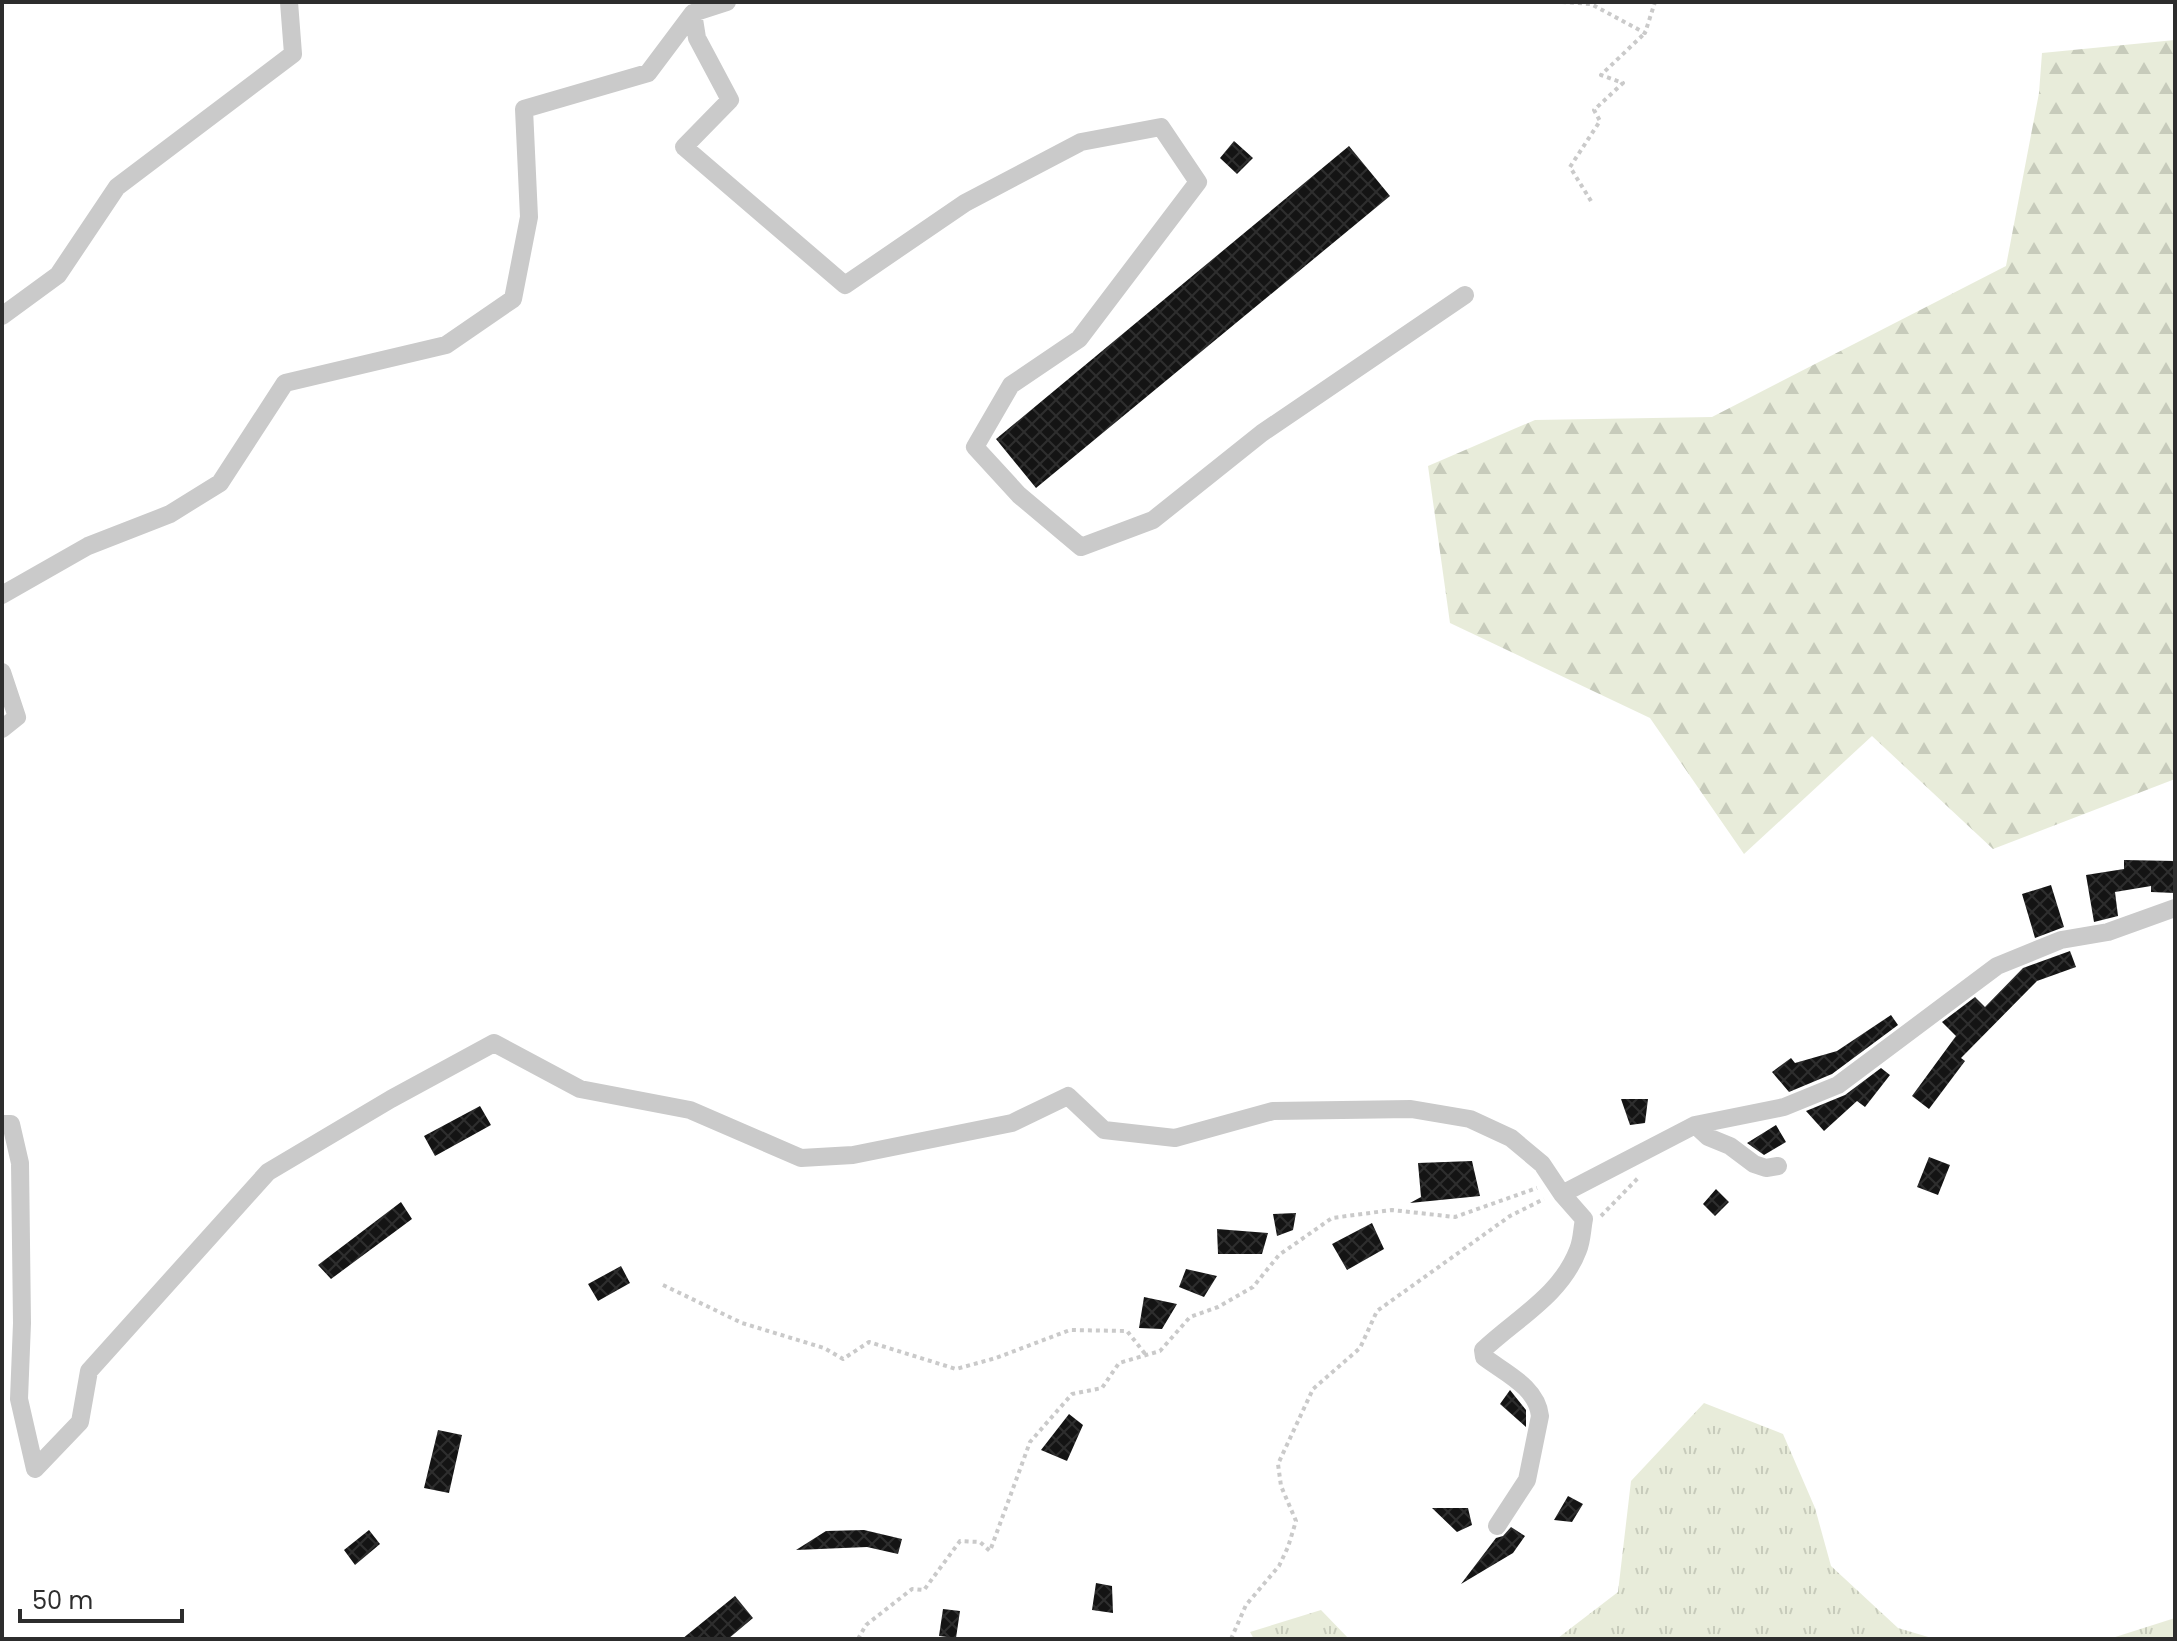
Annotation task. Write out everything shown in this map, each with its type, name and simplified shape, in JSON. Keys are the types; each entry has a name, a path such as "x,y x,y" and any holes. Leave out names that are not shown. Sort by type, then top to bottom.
{"street":[{"path":"2,316 58,275 117,187 293,54 289,2"},
{"path":"2,595 88,546 170,514 220,483 285,383 446,345 513,299 529,217 524,109 648,73 693,13 727,2"},
{"path":"693,13 697,38 730,100 684,147 845,285 965,203 1081,142 1161,127 1198,182 1079,339 1011,385 975,447 1019,495 1081,547 1153,520 1262,433 1465,295"},
{"path":"2,672 17,717 2,729"},
{"path":"1558,1188 1695,1125 1784,1107 1838,1085 1997,966 2061,940 2108,932 2175,908"},
{"path":"2,1124 11,1124 20,1163 22,1323 19,1399 35,1469 80,1422 89,1371 268,1172 391,1099 494,1043 580,1089 690,1110 801,1158 853,1155 1012,1123 1068,1096 1104,1130 1175,1138 1273,1111 1411,1109 1470,1119 1511,1138 1542,1164 1584,1219 1579,1248 1566,1272 1545,1297 1483,1350 1484,1357 1527,1389 1539,1408 1540,1416 1527,1480 1497,1526"},
{"path":"1695,1125 1708,1137 1730,1146 1754,1164 1766,1168 1778,1166"}],"path":[{"path":"1562,2 1591,4 1645,33"},
{"path":"1591,201 1570,167 1600,121 1594,110 1623,83 1601,75 1645,33 1655,2"},
{"path":"1596,1223 1624,1190 1645,1172"},
{"path":"858,1639 866,1625 912,1589 924,1590 960,1541 980,1542 990,1551 1030,1442 1072,1394 1102,1388 1119,1363 1160,1351 1190,1317 1218,1307 1253,1287 1279,1255 1332,1218 1392,1210 1455,1217 1558,1188"},
{"path":"1231,1639 1246,1605 1279,1566 1288,1547 1296,1521 1281,1486 1278,1464 1313,1389 1360,1348 1377,1311 1510,1216 1558,1188"},
{"path":"663,1285 742,1323 824,1348 843,1359 869,1342 956,1369 996,1358 1070,1330 1127,1331 1147,1355"},
{"path":"817,1639 823,1639"}],"green space":[{"path":"2175,40 2175,779 1993,849 1872,736 1744,854 1650,718 1450,623 1428,466 1535,420 1712,417 2006,266 2039,93 2042,53"},
{"path":"1704,1403 1783,1434 1815,1508 1831,1566 1898,1628 1935,1639 1492,1639 1558,1638 1618,1592 1631,1481"},
{"path":"1321,1610 1349,1639 1254,1639 1250,1632"},
{"path":"2175,1618 2175,1639 2109,1639"}],"building":[{"path":"1234,141 1253,158 1237,174 1220,158"},
{"path":"1349,146 1390,196 1036,488 996,439"},
{"path":"2124,860 2175,861 2175,893 2151,892 2151,886 2115,892 2118,916 2094,922 2086,875 2124,869"},
{"path":"2051,885 2064,927 2035,938 2022,894"},
{"path":"2070,951 2076,967 2037,981 1961,1058 1965,1061 1929,1109 1912,1096 1956,1036 1942,1022 1975,997 1985,1007 2023,968"},
{"path":"1891,1015 1898,1025 1832,1074 1789,1092 1772,1072 1791,1058 1795,1063 1837,1051"},
{"path":"1881,1068 1890,1075 1865,1107 1857,1101 1824,1131 1806,1111 1845,1095"},
{"path":"1621,1099 1648,1099 1645,1123 1630,1125"},
{"path":"480,1106 491,1125 435,1156 424,1136"},
{"path":"1776,1125 1786,1142 1764,1155 1747,1143"},
{"path":"1929,1157 1950,1165 1938,1195 1917,1187"},
{"path":"1472,1161 1480,1196 1410,1203 1421,1197 1418,1163"},
{"path":"1716,1189 1729,1202 1715,1216 1703,1204"},
{"path":"401,1202 412,1219 331,1279 318,1265"},
{"path":"1296,1213 1293,1230 1277,1236 1273,1214"},
{"path":"1372,1223 1384,1249 1347,1270 1332,1244"},
{"path":"1217,1229 1268,1233 1262,1254 1218,1254"},
{"path":"621,1266 630,1283 598,1301 588,1284"},
{"path":"1186,1269 1217,1276 1204,1297 1179,1287"},
{"path":"1144,1297 1177,1304 1162,1329 1139,1328"},
{"path":"1510,1390 1526,1410 1526,1427 1500,1404"},
{"path":"1069,1414 1083,1425 1067,1461 1041,1450"},
{"path":"438,1430 462,1435 449,1493 424,1488"},
{"path":"1568,1496 1583,1504 1572,1522 1554,1520"},
{"path":"1432,1508 1468,1508 1472,1525 1457,1532"},
{"path":"1511,1527 1525,1536 1513,1553 1461,1584 1496,1538 1503,1536"},
{"path":"369,1530 380,1544 355,1565 344,1550"},
{"path":"864,1530 902,1539 898,1554 867,1547 796,1550 826,1531"},
{"path":"1096,1583 1112,1586 1113,1613 1092,1610"},
{"path":"735,1596 753,1618 728,1639 682,1639"},
{"path":"943,1609 960,1611 956,1638 939,1636"}]}
